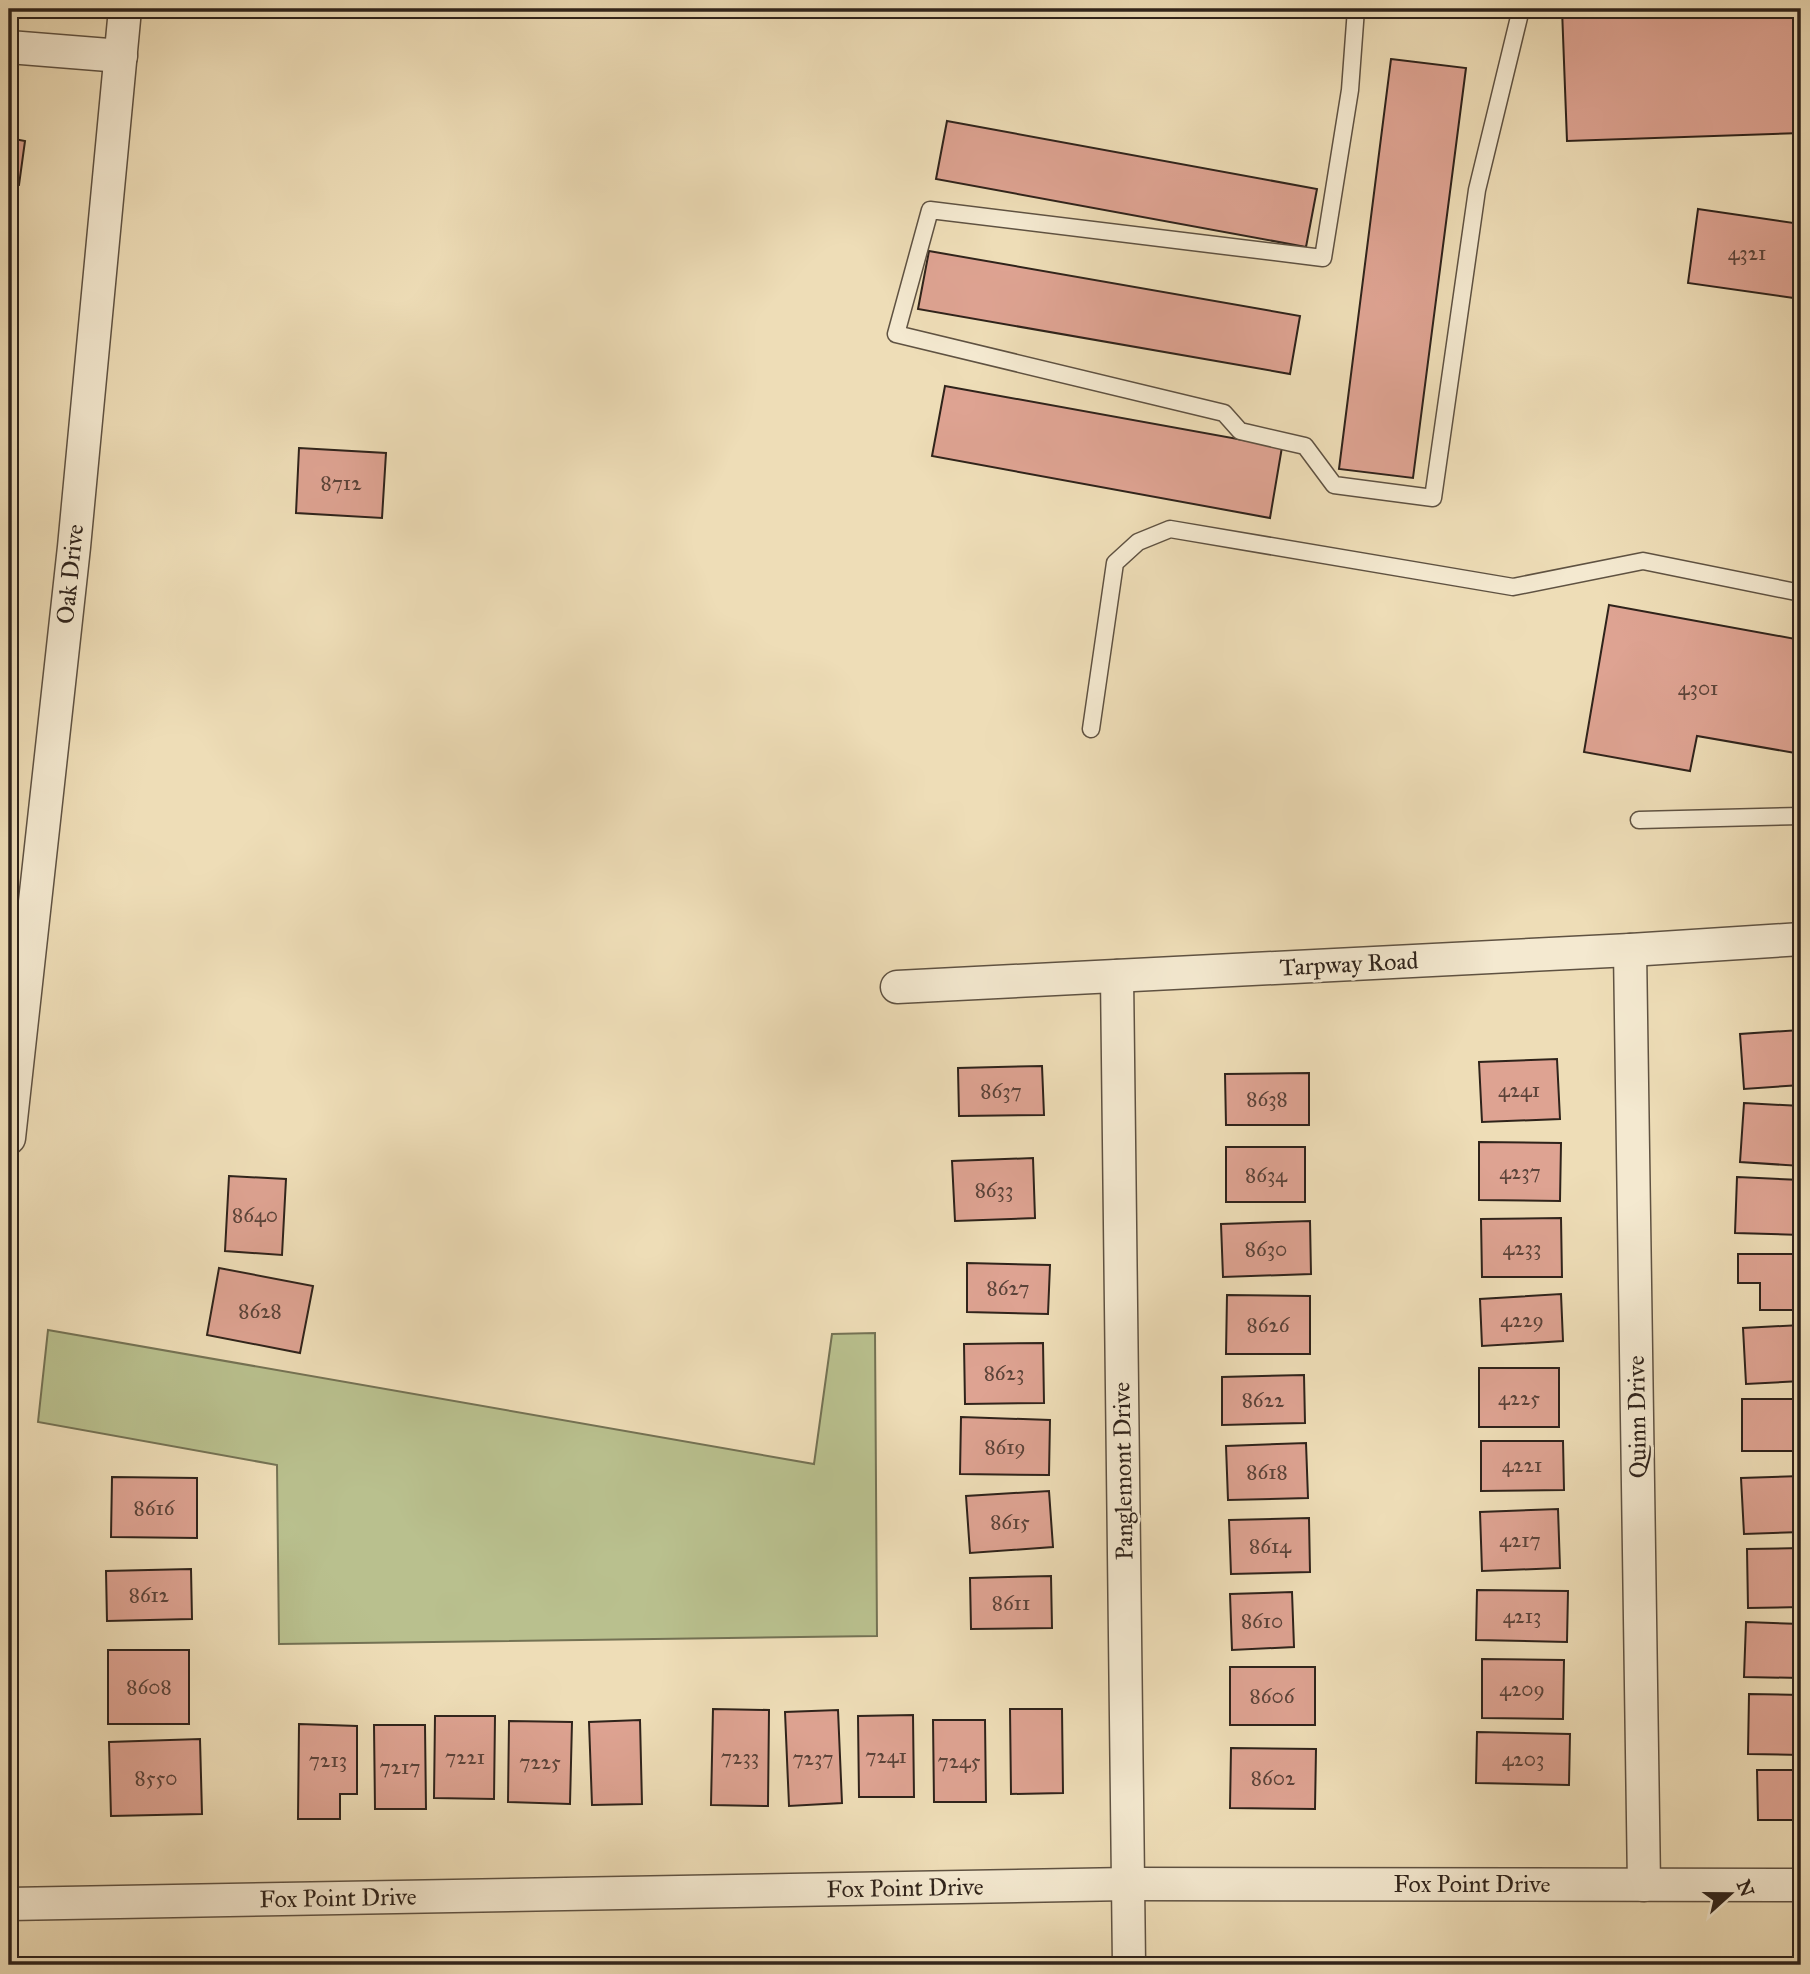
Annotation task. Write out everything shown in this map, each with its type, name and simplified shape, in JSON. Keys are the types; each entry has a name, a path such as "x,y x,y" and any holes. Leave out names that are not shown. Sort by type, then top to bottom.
{"street":[{"name":"Oak Drive","path":"9,1138 72,561 125,9"},
{"path":"9,47 121,56"},
{"name":"Tarpway Road","path":"897,987 1801,939"},
{"name":"Quinn Drive","path":"1630,950 1644,1885"},
{"name":"Panglemont Drive","path":"1117,976 1129,1965"},
{"name":"Fox Point Drive","path":"9,1904 1128,1884 1801,1885"}],"lane":[{"path":"1356,9 1350,90 1323,258 930,210 896,334 1224,414 1240,431 1305,446 1334,485 1433,498 1477,190 1521,9"},
{"path":"1091,729 1115,564 1138,542 1170,529 1513,587 1643,561 1801,593"},
{"path":"1639,820 1801,816"}],"green space":[{"path":"48,1330 814,1464 832,1334 875,1333 877,1636 279,1644 277,1465 38,1422"}],"building":[{"path":"1562,9 1801,9 1801,133 1567,141"},
{"path":"1391,59 1466,68 1413,478 1339,469"},
{"path":"947,121 1317,189 1306,247 936,179"},
{"path":"9,138 25,141 19,185 9,184"},
{"path":"1698,209 1801,224 1801,299 1688,283"},
{"path":"929,251 1300,316 1290,374 918,309"},
{"path":"945,386 1282,447 1270,518 932,456"},
{"path":"299,448 386,453 382,518 296,513"},
{"path":"1609,605 1801,640 1801,754 1697,736 1690,771 1584,752"},
{"path":"1800,1030 1801,1085 1744,1089 1740,1034"},
{"path":"1557,1059 1560,1119 1482,1122 1479,1062"},
{"path":"1042,1066 1044,1115 959,1116 958,1068"},
{"path":"1309,1073 1309,1125 1226,1125 1225,1074"},
{"path":"1744,1103 1801,1106 1801,1166 1740,1162"},
{"path":"1479,1142 1561,1143 1560,1201 1479,1200"},
{"path":"1226,1147 1305,1147 1305,1202 1226,1202"},
{"path":"1033,1158 1035,1218 955,1221 952,1161"},
{"path":"229,1176 286,1179 282,1255 225,1251"},
{"path":"1737,1177 1801,1180 1801,1235 1735,1233"},
{"path":"1561,1218 1562,1277 1482,1277 1481,1219"},
{"path":"1310,1221 1311,1274 1223,1277 1221,1224"},
{"path":"1738,1254 1801,1254 1801,1310 1760,1310 1760,1283 1738,1283"},
{"path":"967,1263 1050,1265 1048,1314 967,1312"},
{"path":"219,1268 313,1286 300,1353 207,1335"},
{"path":"1561,1294 1563,1341 1482,1346 1480,1299"},
{"path":"1227,1295 1310,1296 1310,1354 1226,1354"},
{"path":"1801,1325 1801,1381 1746,1384 1743,1328"},
{"path":"1043,1343 1044,1403 965,1404 964,1344"},
{"path":"1479,1368 1559,1368 1559,1427 1479,1427"},
{"path":"1304,1375 1305,1423 1222,1425 1222,1377"},
{"path":"1742,1399 1801,1399 1801,1451 1742,1451"},
{"path":"961,1417 1050,1420 1049,1475 960,1474"},
{"path":"1481,1441 1563,1441 1564,1490 1481,1491"},
{"path":"1306,1443 1308,1498 1228,1500 1226,1446"},
{"path":"1801,1476 1801,1532 1744,1534 1741,1478"},
{"path":"112,1477 197,1478 197,1538 111,1537"},
{"path":"1049,1491 1053,1547 970,1553 966,1496"},
{"path":"1558,1509 1560,1568 1482,1571 1480,1512"},
{"path":"1309,1518 1310,1572 1231,1574 1229,1520"},
{"path":"1801,1548 1801,1607 1748,1608 1747,1549"},
{"path":"191,1569 192,1619 107,1621 106,1571"},
{"path":"1051,1576 1052,1628 971,1629 970,1578"},
{"path":"1477,1590 1568,1591 1567,1642 1476,1640"},
{"path":"1292,1592 1294,1647 1232,1650 1230,1594"},
{"path":"1746,1622 1801,1624 1801,1678 1744,1677"},
{"path":"108,1650 189,1650 189,1724 108,1724"},
{"path":"1482,1659 1564,1660 1563,1719 1482,1718"},
{"path":"1230,1667 1315,1667 1315,1725 1230,1725"},
{"path":"1749,1694 1801,1695 1801,1755 1748,1754"},
{"path":"713,1709 769,1710 768,1806 711,1805"},
{"path":"1010,1709 1062,1709 1063,1793 1011,1794"},
{"path":"838,1710 842,1803 789,1806 785,1712"},
{"path":"913,1715 914,1797 859,1797 858,1716"},
{"path":"435,1716 495,1716 494,1799 434,1798"},
{"path":"640,1720 642,1804 592,1805 589,1722"},
{"path":"933,1720 985,1720 986,1802 934,1802"},
{"path":"509,1721 572,1722 570,1804 508,1802"},
{"path":"299,1724 357,1726 357,1794 340,1794 340,1819 298,1819"},
{"path":"374,1725 425,1725 426,1809 375,1809"},
{"path":"1477,1732 1570,1734 1569,1785 1476,1783"},
{"path":"200,1739 202,1814 111,1816 109,1742"},
{"path":"1231,1748 1316,1749 1315,1809 1230,1808"},
{"path":"1757,1770 1801,1770 1801,1820 1758,1820"}]}
